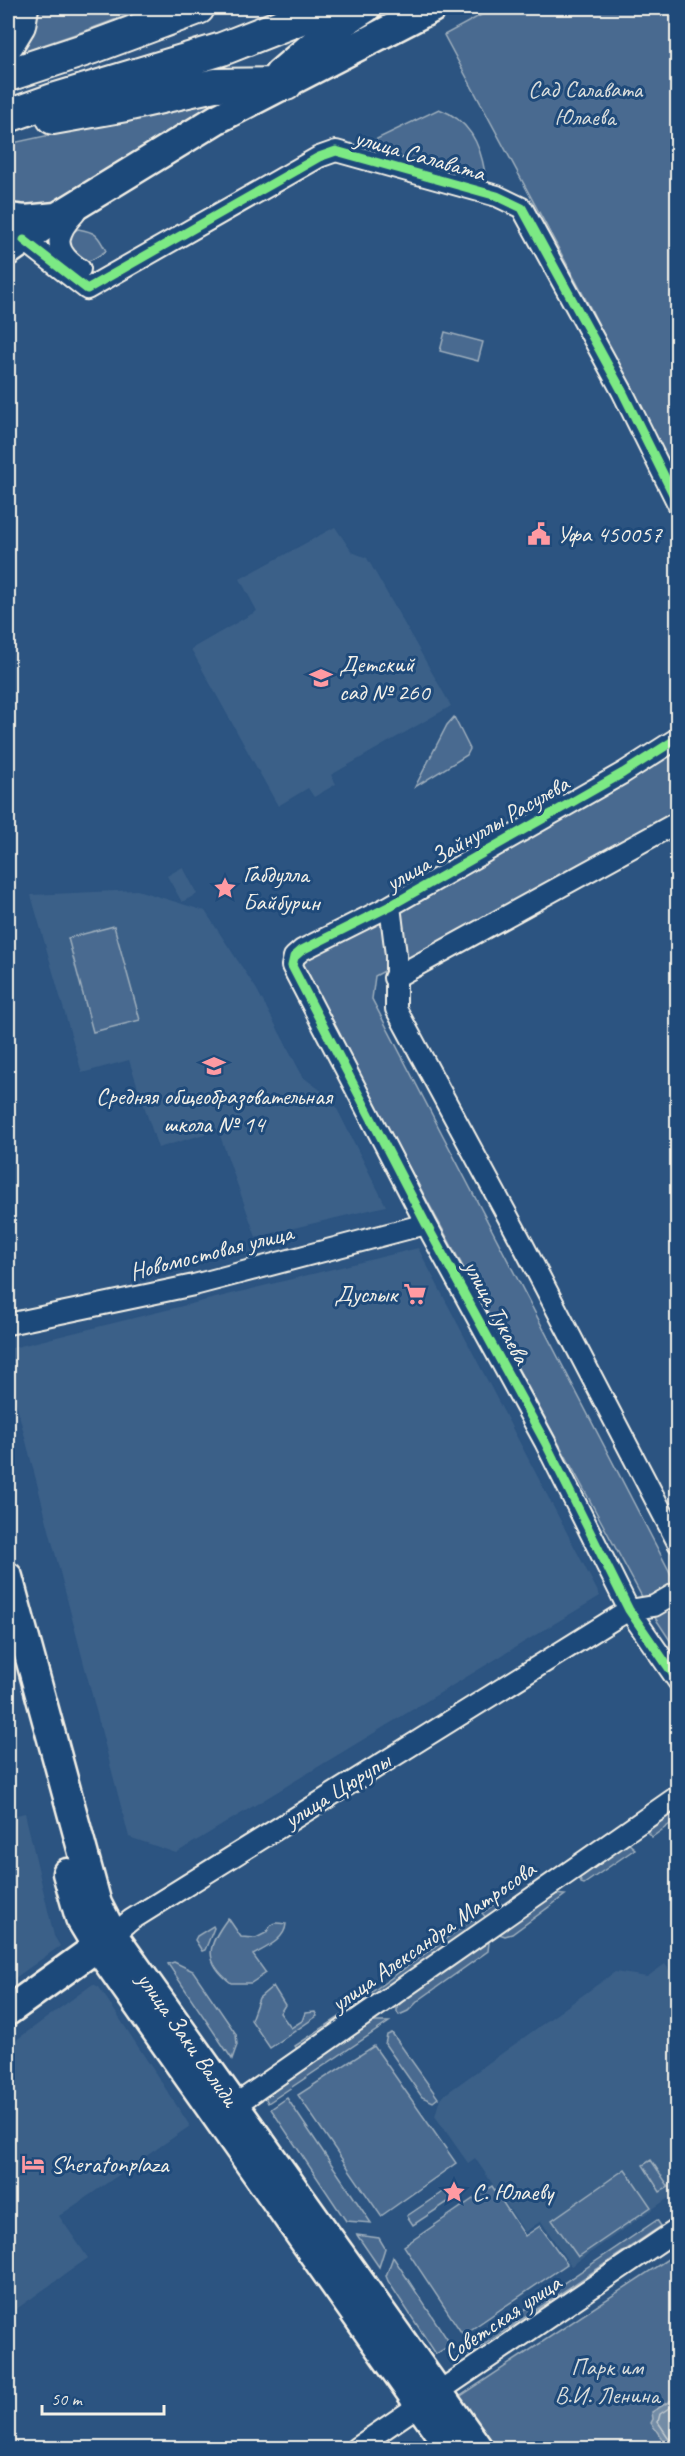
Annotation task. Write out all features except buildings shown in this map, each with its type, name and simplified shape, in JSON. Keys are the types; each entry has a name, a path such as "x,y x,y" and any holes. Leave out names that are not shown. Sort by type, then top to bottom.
{"main road":[{"path":"8,43 19,25 22,8"},
{"path":"8,75 96,46 198,8"},
{"path":"8,116 213,34 266,8"},
{"path":"52,100 222,49 327,8"},
{"path":"8,126 126,105 216,85 277,83 327,33 366,8"},
{"path":"12,234 57,217 277,83 431,8"},
{"name":"улица Заки Валиди","path":"8,1577 106,1941"},
{"name":"улица Заки Валиди","path":"8,1653 80,1918 106,1941 429,2398 478,2448"},
{"name":"улица Цюрупы","path":"8,2011 106,1941"},
{"name":"улица Заки Валиди","path":"429,2398 450,2448"}],"street":[{"name":"улица Салавата","path":"12,234 87,289 319,157 336,151 497,196 522,208 621,391 678,504"},
{"path":"105,277 88,274 72,264 61,250 58,238 62,227 75,212 96,199 109,184"},
{"name":"улица Зайнуллы Расулева","path":"294,957 334,933 390,906 623,773 678,738"},
{"path":"394,978 678,822"},
{"path":"390,906 396,955 394,978 396,1009 521,1241 678,1543"},
{"name":"улица Тукаева","path":"294,957 292,966 297,978 331,1038 426,1224 539,1431 628,1610 678,1681"},
{"name":"Новомостовая улица","path":"8,1324 194,1285 426,1224"},
{"name":"улица Цюрупы","path":"106,1941 131,1920 628,1610 654,1606 678,1592"},
{"name":"улица Александра Матросова","path":"226,2111 678,1796"},
{"name":"Советская улица","path":"356,2448 678,2229"}],"shaded area":[{"name":"Детский сад № 260","path":"335,527 352,552 367,558 451,706 331,775 336,784 314,797 308,788 278,806 191,649 257,611 240,579"},
{"path":"183,867 197,894 182,902 167,876"},
{"name":"Средняя общеобразовательная школа № 14","path":"137,890 205,911 257,990 303,1077 332,1099 386,1206 256,1237 218,1130 158,1148 129,1060 82,1073 31,895"},
{"path":"418,1248 600,1596 176,1853 129,1837 8,1372 8,1349"},
{"path":"8,1793 13,1816 25,1813 54,1936 60,1946 8,1983"},
{"path":"665,1964 677,1981 677,2192 571,2266 541,2221 525,2232 475,2158 468,2163 435,2116 440,2098 615,1972 647,1977"},
{"path":"93,1984 99,1987 190,2126 59,2216 88,2258 8,2315 8,2046"}],"green space":[{"path":"33,8 147,8 8,57"},
{"name":"Сад Салавата Юлаева","path":"494,8 677,8 677,484 592,311 444,35"},
{"path":"216,99 214,104 51,203 37,207 8,207 8,144"},
{"path":"439,109 458,119 476,142 485,173 474,180 356,149"},
{"path":"78,229 96,235 106,251 88,261 70,254 69,235"},
{"path":"445,332 483,342 478,361 440,351"},
{"path":"454,717 470,749 467,755 415,787 447,725"},
{"path":"677,752 677,814 375,976 372,999 677,1586 677,1651 646,1604 296,959"},
{"path":"114,926 140,1020 93,1032 68,938"},
{"path":"677,1810 677,1819 652,1837 647,1832"},
{"path":"628,1843 635,1849 584,1884 581,1883 580,1878"},
{"path":"553,1894 565,1895 512,1934 505,1936 496,1933"},
{"path":"497,1902 506,1906 487,1919 482,1913"},
{"path":"228,1918 241,1937 256,1938 266,1933 273,1924 286,1924 285,1930 278,1939 253,1955 266,1973 251,1983 231,1983 215,1967 212,1959 211,1952 216,1936"},
{"path":"474,1918 477,1926 368,2004 361,2000"},
{"path":"213,1926 205,1950 202,1951 195,1940 197,1936"},
{"path":"485,1941 489,1943 488,1951 419,2000 408,2011 399,2015 397,2007 408,1996"},
{"path":"174,1962 193,1971 236,2034 237,2045 232,2059 168,1964"},
{"path":"273,1986 285,2005 280,2013 291,2028 302,2021 305,2013 315,2012 317,2016 270,2048 251,2020 259,1998"},
{"path":"350,2010 354,2017 299,2052 295,2046"},
{"path":"373,2022 389,2022 268,2103 265,2097"},
{"path":"392,2033 438,2098 433,2102 422,2097 385,2044 387,2035"},
{"path":"374,2046 456,2163 381,2216 298,2095"},
{"path":"287,2098 371,2223 346,2221 271,2109"},
{"path":"651,2160 669,2187 660,2192 643,2165"},
{"path":"625,2169 651,2207 578,2257 552,2220"},
{"path":"492,2186 525,2236 540,2226 567,2264 463,2335 404,2246"},
{"path":"447,2189 454,2198 413,2225 407,2216"},
{"path":"657,2220 661,2226 469,2355 466,2349"},
{"path":"357,2235 379,2238 385,2248 379,2267"},
{"name":"Парк им В.И. Ленина","path":"677,2253 677,2448 494,2448 459,2397"},
{"path":"393,2257 451,2345 436,2354 388,2281 386,2276"}],"water":[{"path":"678,2396 677,2448 667,2446 651,2423 652,2412"}],"cycle path":[{"path":"24,240 87,289 319,157 336,151 497,196 522,208 622,391 678,504"},
{"path":"678,738 623,773 390,906 302,950 294,957 292,966 426,1224 545,1442 629,1610 678,1681"}],"place":[{"name":"Уфа 450057","path":"539,534"},
{"name":"Детский сад № 260","path":"321,678"},
{"name":"Габдулла Байбурин","path":"225,888"},
{"name":"Средняя общеобразовательная школа № 14","path":"214,1066"},
{"name":"Дуслык","path":"415,1294"},
{"name":"Sheratonplaza","path":"33,2164"},
{"name":"С. Юлаеву","path":"454,2192"}]}
